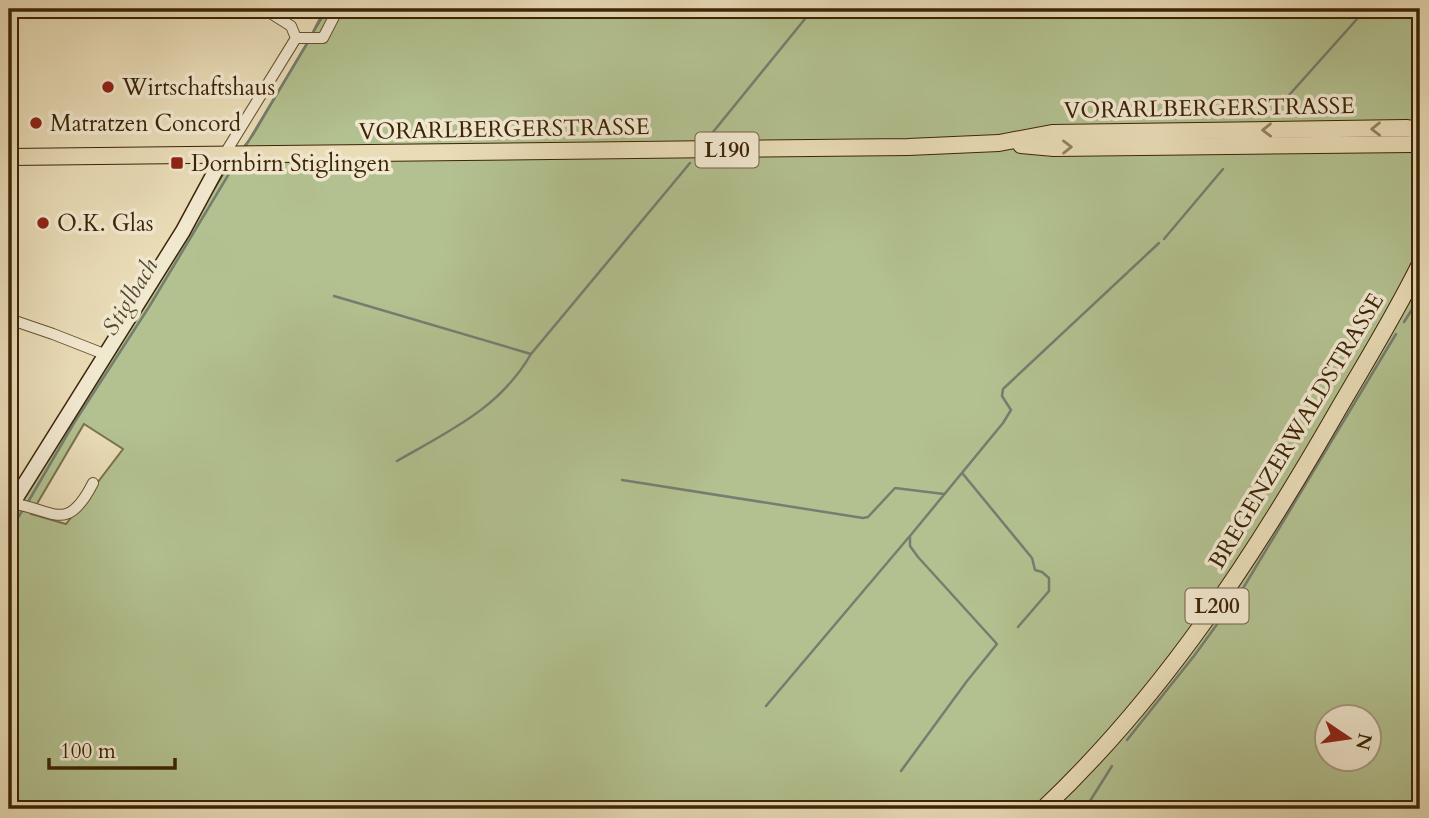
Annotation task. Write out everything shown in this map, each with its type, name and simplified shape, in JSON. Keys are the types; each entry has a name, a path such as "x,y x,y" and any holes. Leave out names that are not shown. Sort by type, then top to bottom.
{"main road":[{"name":"VORARLBERGERSTRASSE","path":"9,157 843,149 999,143 1054,148 1417,136"},
{"path":"12,505 183,231 227,154"},
{"name":"BREGENZERWALDSTRASSE","path":"1043,809 1146,698 1213,612 1261,542 1420,264"}],"street":[{"path":"264,9 291,26 300,38"},
{"path":"300,38 323,38 338,9"},
{"path":"227,154 300,38"},
{"path":"9,319 104,354"},
{"path":"12,505 56,515 72,512 79,508 93,483"}],"green space":[{"path":"327,9 1420,9 1420,809 9,809 9,521 227,168 253,135","holes":["84,424 123,449 66,524 31,514"]}],"waterway":[{"name":"Stiglbach","path":"311,36 325,9"},
{"path":"709,137 813,9"},
{"path":"1282,103 1366,9"},
{"name":"Stiglbach","path":"245,147 308,42"},
{"name":"Stiglbach","path":"28,502 236,162"},
{"path":"334,296 531,354 690,163"},
{"path":"1164,239 1223,169"},
{"path":"901,771 997,644 918,557 910,546 910,536 1003,423 1011,410 1002,396 1003,389 1159,243"},
{"path":"1404,322 1420,297"},
{"path":"1127,740 1242,590 1396,334"},
{"path":"397,461 489,404 518,373 531,354"},
{"path":"963,474 1032,558 1035,570 1049,578 1049,591 1018,627"},
{"path":"622,480 863,518 868,517 895,488 944,494"},
{"name":"Stiglbach","path":"9,532 24,508"},
{"path":"766,706 909,537"},
{"path":"1085,809 1112,766"}],"place":[{"name":"Wirtschaftshaus","path":"108,87"},
{"name":"Matratzen Concord","path":"36,123"},
{"name":"Dornbirn Stiglingen","path":"177,163"},
{"name":"O.K. Glas","path":"43,223"}]}
